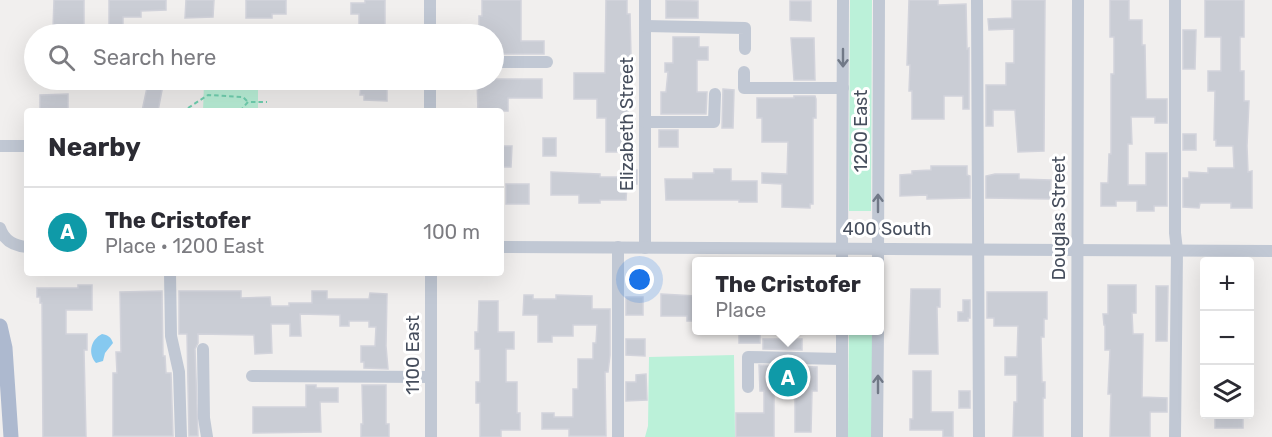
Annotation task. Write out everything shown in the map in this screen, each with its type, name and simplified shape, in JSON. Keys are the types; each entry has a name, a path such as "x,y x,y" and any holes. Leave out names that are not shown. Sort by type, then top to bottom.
{"main road":[{"path":"0,326 4,348 11,437"}],"street":[{"path":"430,0 430,24"},
{"name":"Elizabeth Street","path":"645,0 645,248"},
{"name":"1200 East","path":"842,255 843,0"},
{"name":"1200 East","path":"878,255 879,0"},
{"path":"977,0 979,437"},
{"name":"Douglas Street","path":"1077,437 1078,0"},
{"path":"1175,0 1174,232 1177,250 1175,437"},
{"path":"645,26 745,28 745,49"},
{"path":"504,62 547,62"},
{"path":"744,72 744,88 843,88"},
{"path":"430,90 430,108"},
{"path":"645,122 714,122 715,94"},
{"path":"0,146 24,146"},
{"path":"0,228 8,240 17,246 24,247"},
{"name":"400 South","path":"504,247 618,247 842,255 978,249 1272,251"},
{"path":"618,247 618,437"},
{"path":"170,276 171,336 179,372 181,437"},
{"name":"1100 East","path":"431,276 431,437"},
{"path":"842,335 842,437"},
{"path":"877,437 878,335"},
{"path":"203,349 204,418 207,437"},
{"path":"748,387 748,357 842,359"},
{"path":"252,376 431,377"}],"path":[{"path":"188,108 208,94 243,97 248,102 267,102"},
{"path":"243,108 248,102"}],"green space":[{"path":"850,0 872,0 871,211 849,211"},
{"path":"204,90 258,90 258,108 203,108"},
{"path":"849,335 872,335 872,437 848,437"},
{"path":"734,355 735,437 645,437 648,426 649,357"}],"water":[{"path":"102,334 109,337 113,343 105,353 103,361 96,363 91,351 93,343"}],"building":[{"path":"54,0 84,0 84,24 53,24"},
{"path":"109,0 166,0 166,10 141,11 141,17 123,17 123,24 109,24"},
{"path":"186,0 214,0 213,17 185,18"},
{"path":"246,0 286,0 286,14 272,14 272,18 246,18"},
{"path":"365,0 385,0 385,24 359,24 359,14 351,14 351,3 365,3"},
{"path":"482,0 521,0 521,41 544,41 544,54 504,54 504,24 479,24 479,16 482,16"},
{"path":"606,0 627,0 627,14 630,14 628,152 606,152 606,118 597,118 597,99 574,99 574,73 605,73"},
{"path":"666,0 698,1 698,18 666,18"},
{"path":"909,0 938,0 938,5 966,4 969,109 963,109 963,96 944,96 944,119 912,119 912,91 909,91 910,65 907,65"},
{"path":"1012,0 1045,0 1044,151 1018,152 1015,110 993,110 993,126 986,126 986,85 1006,85 1006,63 1014,63 1014,29 989,30 988,19 1012,18"},
{"path":"1110,0 1129,0 1129,20 1142,20 1146,99 1167,99 1167,123 1155,123 1155,117 1131,117 1132,144 1128,144 1128,185 1146,185 1146,153 1167,153 1167,206 1154,206 1154,211 1137,211 1137,201 1116,201 1116,206 1101,206 1101,183 1108,183 1109,154 1111,154 1111,74 1114,74 1114,37 1110,37"},
{"path":"1205,0 1244,0 1244,37 1240,37 1240,71 1244,71 1244,101 1249,101 1247,146 1248,172 1252,171 1252,208 1231,208 1231,203 1200,203 1199,208 1183,207 1183,178 1189,178 1189,172 1208,173 1208,168 1234,168 1233,146 1216,146 1216,140 1214,140 1215,91 1208,91 1208,71 1221,71 1221,37 1205,37"},
{"path":"790,1 811,1 811,21 790,20"},
{"path":"1183,30 1196,30 1195,69 1183,69"},
{"path":"673,37 699,37 699,47 708,47 708,60 697,60 697,92 707,92 706,114 661,114 661,92 666,92 668,72 665,72 665,63 673,63"},
{"path":"791,38 814,38 815,80 794,80"},
{"path":"504,79 542,79 542,98 508,98 508,111 504,111 504,108 478,108 477,90 504,90"},
{"path":"723,89 734,90 733,128 722,128"},
{"path":"146,90 162,90 159,108 143,108"},
{"path":"360,90 387,90 387,101 364,100 364,95 360,95"},
{"path":"68,94 68,108 40,108 40,95"},
{"path":"794,96 815,96 816,99 816,118 813,118 813,204 810,204 810,208 782,207 782,184 762,183 762,173 787,174 788,142 762,142 762,118 757,118 757,98 794,98"},
{"path":"659,130 678,130 678,147 659,147"},
{"path":"1183,134 1196,134 1196,150 1183,150"},
{"path":"543,138 556,138 556,156 543,156"},
{"path":"504,146 512,146 511,167 504,167"},
{"path":"931,166 967,166 967,175 970,176 970,198 927,199 927,195 900,196 900,175 912,174 912,171 931,170"},
{"path":"714,169 731,169 731,181 757,181 757,202 666,200 665,179 693,179 693,173 714,173"},
{"path":"624,170 637,170 637,184 627,184 626,200 579,203 579,195 551,195 551,172 624,177"},
{"path":"1019,174 1019,179 1051,180 1050,199 986,198 986,176"},
{"path":"506,184 529,184 529,204 506,204"},
{"path":"78,285 92,285 92,310 66,310 66,334 87,334 87,350 84,350 86,437 43,437 42,303 40,303 40,297 37,297 37,288 78,288"},
{"path":"1108,285 1136,285 1136,313 1132,313 1133,334 1143,334 1142,397 1167,398 1167,412 1150,412 1150,437 1110,437 1111,394 1108,394 1110,350 1105,350 1103,314 1108,314"},
{"path":"1156,286 1168,286 1167,341 1156,341"},
{"path":"911,289 940,289 940,307 937,307 938,354 909,354"},
{"path":"162,291 163,356 165,356 166,373 171,373 173,436 113,436 113,373 117,373 116,352 121,352 120,292"},
{"path":"179,291 241,291 241,298 270,297 271,306 312,303 312,291 327,291 327,299 369,299 370,293 387,294 388,369 364,368 364,362 361,362 361,346 375,346 376,327 369,327 369,321 349,321 349,326 340,326 340,315 300,314 301,336 290,336 290,324 271,324 272,353 255,354 254,335 198,334 195,349 198,436 189,436 187,334 179,334"},
{"path":"987,292 1047,292 1047,319 1044,319 1044,337 1041,337 1042,382 1045,382 1043,437 1013,437 1017,375 1005,375 1005,357 1017,357 1018,326 994,326 994,318 987,318"},
{"path":"661,294 692,296 692,321 687,321 687,316 661,316"},
{"path":"524,295 533,295 533,299 556,299 556,295 592,296 592,309 610,309 610,355 608,372 605,372 606,436 569,436 569,429 542,429 542,413 554,413 554,417 573,417 573,389 578,389 578,359 593,359 593,343 596,343 597,325 573,325 573,336 552,336 552,342 538,342 538,315 523,315"},
{"path":"626,297 643,297 643,315 626,315"},
{"path":"963,300 970,300 970,318 968,321 958,321 958,312 963,312"},
{"path":"479,301 498,301 498,332 514,332 514,349 506,349 506,382 517,382 517,413 520,413 520,430 501,430 501,437 480,437 480,403 476,403 476,382 480,382 480,349 475,349"},
{"path":"739,335 760,335 760,343 739,343"},
{"path":"626,339 645,339 645,356 626,355"},
{"path":"763,339 802,339 802,350 763,349"},
{"path":"759,365 817,367 817,391 812,391 811,432 795,432 795,391 774,391 774,437 736,437 736,413 764,413 764,391 760,391"},
{"path":"913,371 931,371 931,412 953,412 953,437 943,437 943,430 910,430 910,419 913,419"},
{"path":"646,374 647,400 626,401 626,382 636,382 636,375"},
{"path":"306,385 316,385 316,388 338,388 338,402 320,402 321,432 253,433 253,407 306,407"},
{"path":"362,385 386,385 386,424 389,424 389,437 361,437"},
{"path":"959,391 970,391 970,408 959,408"},
{"path":"1215,419 1243,419 1243,428 1215,428"}],"place":[{"name":"The Cristofer","path":"788,377"}]}
